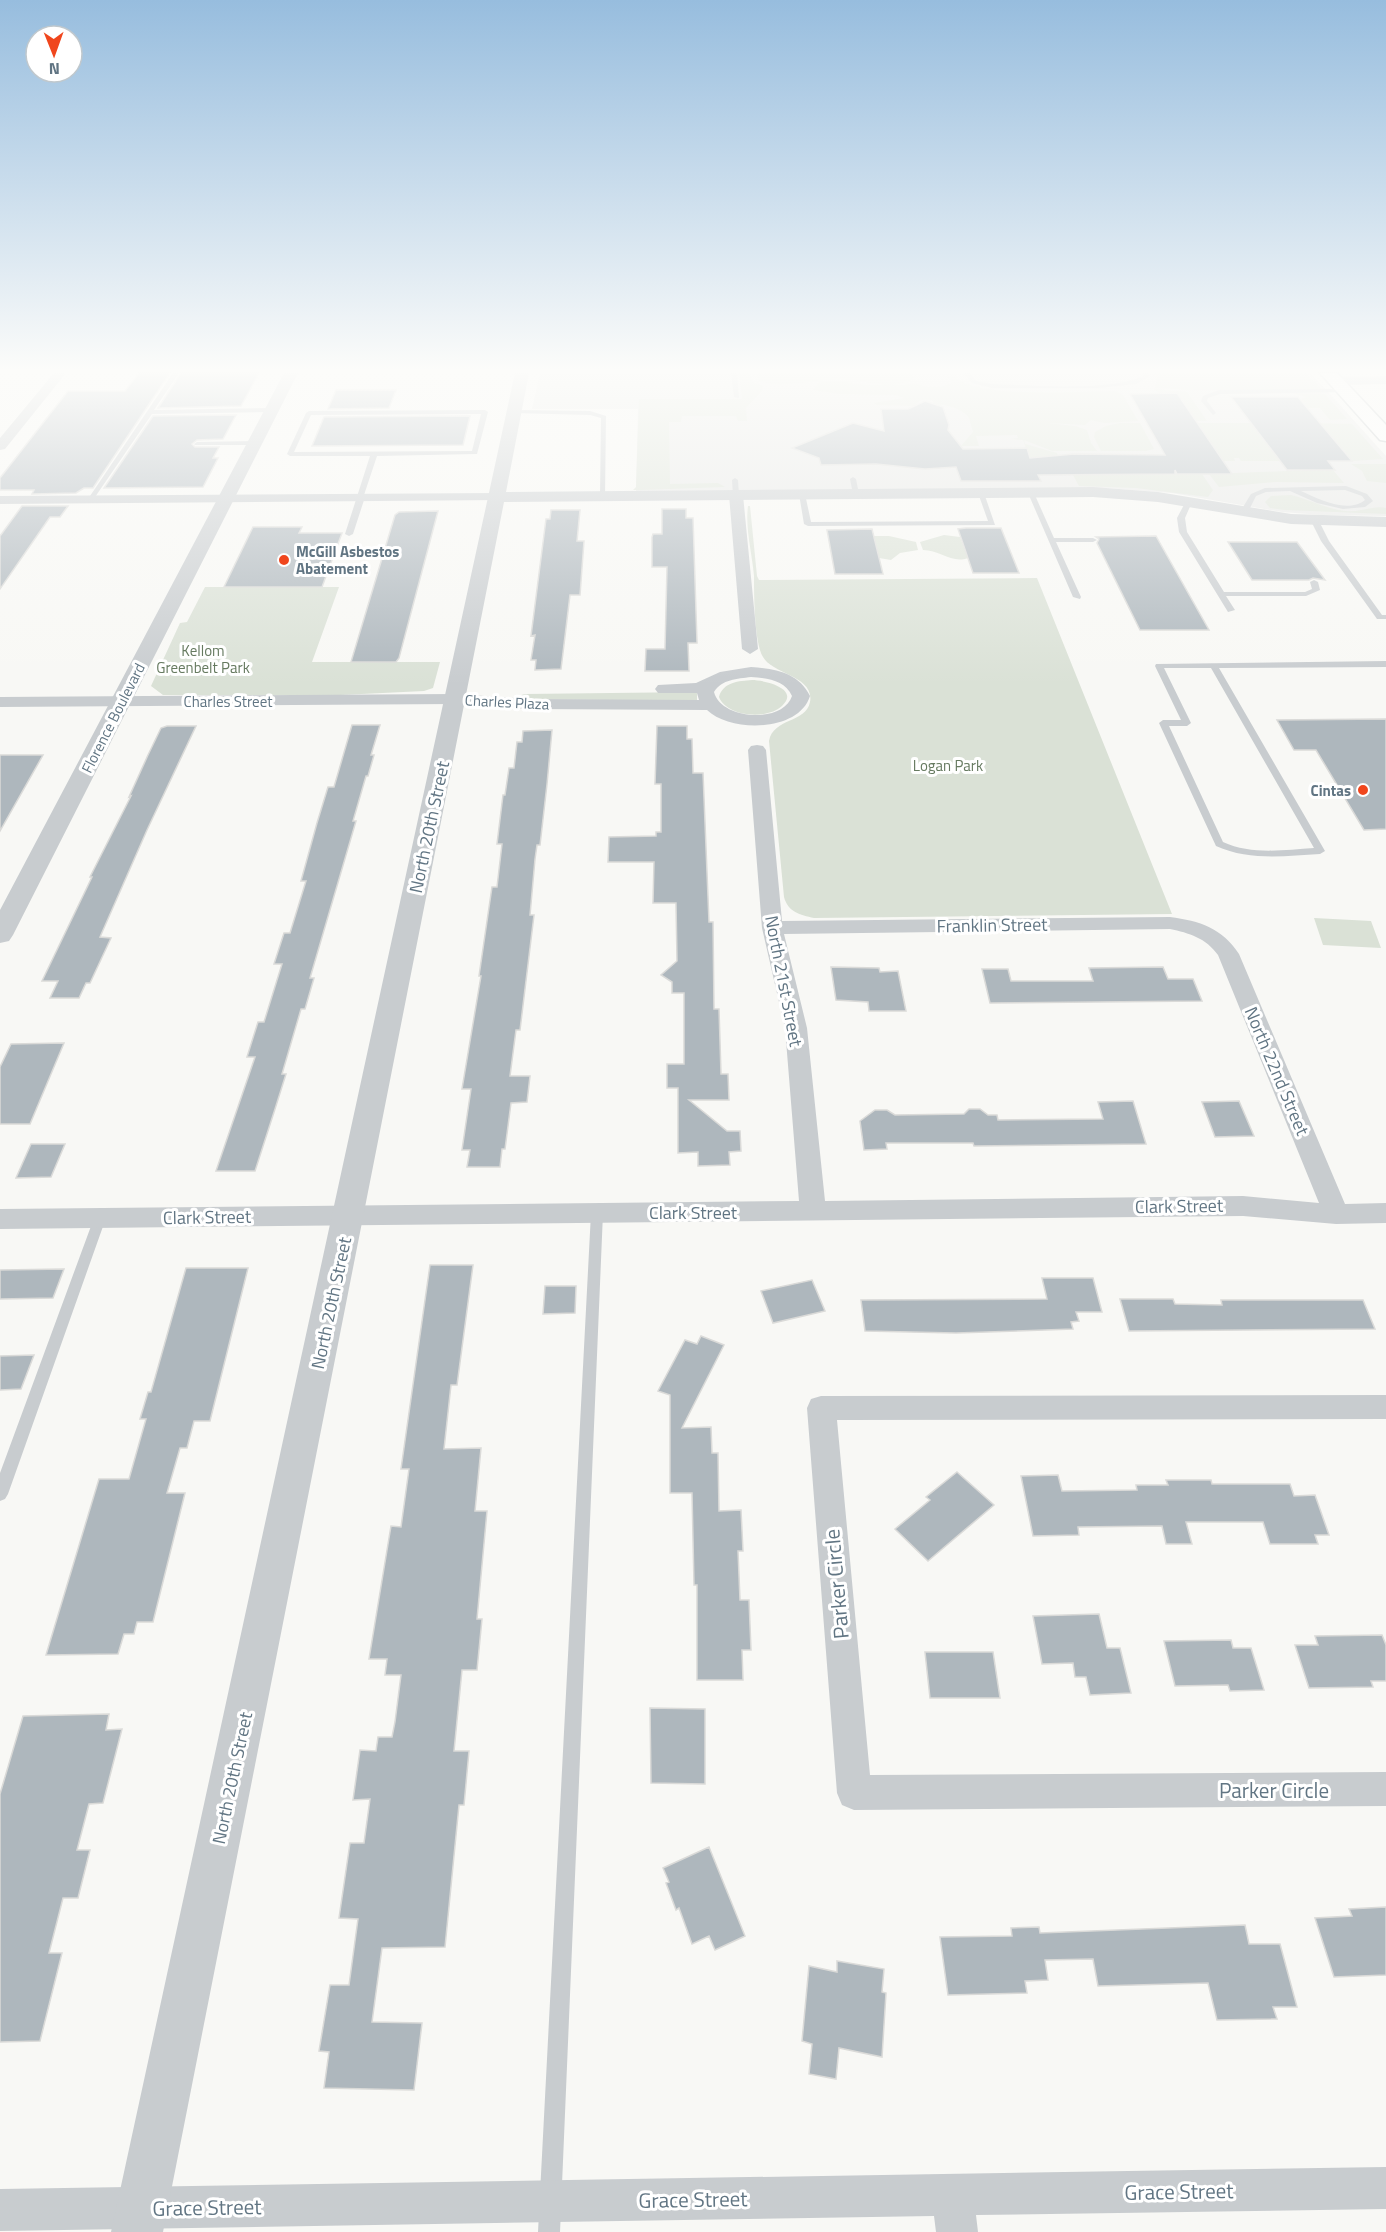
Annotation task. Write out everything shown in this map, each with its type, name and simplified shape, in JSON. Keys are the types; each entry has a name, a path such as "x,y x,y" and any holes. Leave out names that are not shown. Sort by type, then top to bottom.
{"street":[{"name":"Florence Boulevard","path":"0,935 237,477"},
{"name":"North 20th Street","path":"140,2220 501,477"},
{"path":"0,500 603,496 736,487 802,495 854,486 981,493 1127,493 1315,521 1386,522"},
{"path":"736,487 750,649 742,663 729,675 711,684 705,690 705,698 716,710 744,731 757,750 766,732 796,707 801,696 794,684 763,664 750,649"},
{"path":"729,675 758,672 784,678"},
{"name":"Charles Plaza","path":"455,699 501,691 678,689 711,684"},
{"name":"Charles Plaza","path":"455,699 530,704 716,710"},
{"name":"Charles Street","path":"0,702 455,699"},
{"path":"716,710 754,721 786,714"},
{"name":"North 21st Street","path":"757,750 772,928 796,1028 813,1211"},
{"name":"Franklin Street","path":"772,928 1170,923 1210,933"},
{"name":"North 22nd Street","path":"1210,933 1221,942 1228,954 1336,1214"},
{"name":"Clark Street","path":"0,1219 1243,1206 1336,1214 1386,1213"},
{"name":"Parker Circle","path":"1386,1407 821,1408 854,1793 1386,1789"},
{"name":"Grace Street","path":"0,2210 140,2220 955,2213 1386,2188"}],"lane":[{"path":"92,499 107,477"},
{"path":"349,534 367,477"},
{"path":"603,477 603,496"},
{"path":"1244,512 1257,492 1292,490 1346,488 1365,495 1369,501 1362,506 1338,507 1292,490"},
{"path":"1032,492 1077,597"},
{"path":"802,495 808,524 992,523 981,493"},
{"path":"1188,502 1180,525 1231,610"},
{"path":"1315,521 1325,541 1380,617 1386,617"},
{"path":"1052,540 1094,540"},
{"path":"1221,594 1306,594 1316,590 1314,582"},
{"path":"1214,666 1320,851 1242,853 1229,850 1219,844 1163,723 1187,723 1159,666 1386,664"},
{"path":"550,2217 597,1213"},
{"path":"0,1494 99,1218"}],"shaded area":[{"path":"636,477 1386,477 1386,516 1282,512 1172,493 1107,488 636,491"}],"green space":[{"path":"636,477 670,477 670,484 718,483 725,487 633,490 636,487"},
{"path":"1074,477 1204,477 1213,490 1208,497 1136,488 1079,486"},
{"path":"1211,477 1339,477 1344,483 1276,482 1219,487"},
{"path":"1365,477 1386,477 1386,483 1367,481"},
{"path":"1291,495 1345,511 1386,508 1386,514 1285,510 1270,508 1265,502 1271,496"},
{"name":"Logan Park","path":"748,506 750,506 759,580 1037,578 1172,914 814,918 799,914 788,906 784,897 769,741 777,728 807,709 810,693 800,681 768,663 760,650 747,523"},
{"path":"944,535 960,537 968,558 951,558 923,550 920,542"},
{"path":"873,536 889,536 916,542 918,550 900,553 891,560 879,558"},
{"name":"Kellom Greenbelt Park","path":"205,587 339,587 312,662 440,662 433,688 424,691 341,695 163,695 151,686 180,623 187,622"},
{"path":"752,680 778,686 787,694 787,700 775,710 758,715 738,712 723,704 719,697 724,688 732,683"},
{"path":"697,692 697,701 517,699 518,696 525,694"},
{"path":"1314,918 1371,921 1381,948 1323,945"}],"building":[{"path":"100,477 93,488 84,488 76,493 32,494 34,490 0,490 0,478"},
{"path":"111,477 208,477 203,487 104,488"},
{"path":"960,477 1039,477 1041,481 961,481"},
{"path":"22,506 68,506 60,517 50,517 0,589 0,536"},
{"path":"662,509 686,509 686,518 693,518 697,643 688,643 689,671 645,671 646,649 665,649 667,567 652,567 652,537 653,534 662,534"},
{"path":"551,510 580,510 577,541 584,541 580,595 570,595 561,669 535,670 536,660 531,660 535,635 531,636 546,519 550,519"},
{"path":"438,511 399,658 396,662 351,662 395,515 399,512"},
{"name":"McGill Asbestos Abatement","path":"253,527 302,527 299,533 342,533 322,587 224,587"},
{"path":"1001,528 1019,573 973,573 958,529"},
{"path":"872,529 883,574 835,574 827,530"},
{"path":"1156,536 1209,630 1140,630 1097,543 1099,539 1096,537"},
{"path":"1228,542 1297,542 1325,580 1313,578 1309,580 1252,580"},
{"name":"Cintas","path":"1386,719 1386,829 1364,830 1316,750 1294,750 1277,720"},
{"path":"352,725 380,725 371,755 374,755 353,821 356,821 310,978 314,978 305,1009 301,1009 282,1074 286,1074 255,1171 216,1171 255,1057 247,1057 258,1022 264,1022 282,964 274,964 284,933 290,933 306,881 301,881 317,823 328,787 334,787"},
{"path":"196,726 100,937 111,938 90,983 86,983 79,998 50,998 58,981 42,981 161,728"},
{"path":"657,726 687,726 687,739 692,739 693,773 703,773 709,922 713,922 714,1009 719,1009 721,1074 728,1074 729,1100 689,1100 727,1131 740,1131 741,1151 729,1152 730,1165 698,1166 698,1152 678,1153 678,1088 667,1088 667,1064 684,1064 684,993 672,993 672,982 661,975 677,961 676,903 653,903 654,862 608,862 609,837 656,836 656,832 661,832 661,784 655,784"},
{"path":"552,730 540,845 537,845 535,859 530,915 534,915 520,1030 516,1030 510,1076 530,1076 527,1102 511,1103 505,1149 502,1149 500,1167 467,1167 470,1150 462,1150 471,1089 462,1089 481,976 479,976 492,887 497,887 502,844 497,844 503,795 505,795 509,768 514,768 517,742 522,742 523,731"},
{"path":"0,755 43,755 0,831"},
{"path":"831,967 879,968 880,972 898,971 906,1011 869,1011 868,1002 836,1000"},
{"path":"1163,967 1168,979 1193,979 1202,1001 990,1003 982,969 1008,969 1011,981 1093,981 1089,968"},
{"path":"64,1043 30,1124 0,1124 0,1067 11,1044"},
{"path":"1133,1101 1146,1144 974,1146 973,1143 886,1143 887,1149 864,1150 860,1121 875,1110 887,1110 895,1115 964,1114 969,1109 980,1109 988,1115 997,1115 998,1120 1103,1119 1098,1102"},
{"path":"1239,1101 1254,1136 1215,1137 1202,1102"},
{"path":"31,1144 65,1144 51,1177 16,1178"},
{"path":"430,1265 473,1265 457,1385 451,1385 444,1449 481,1448 475,1511 487,1511 477,1619 482,1619 477,1670 462,1670 454,1751 469,1751 464,1805 459,1805 445,1947 382,1948 372,2022 422,2023 414,2090 324,2088 329,2052 319,2051 330,1985 349,1985 358,1919 339,1918 350,1843 364,1843 370,1799 353,1800 360,1750 376,1751 378,1737 392,1737 395,1722 401,1675 385,1675 387,1659 369,1659 391,1526 401,1527 409,1469 401,1469"},
{"path":"186,1268 248,1268 210,1421 194,1421 187,1448 180,1448 167,1493 185,1493 153,1622 137,1622 134,1634 124,1634 118,1654 46,1655 99,1479 129,1479 146,1419 140,1419 148,1392 151,1392"},
{"path":"64,1269 53,1298 0,1299 0,1270"},
{"path":"1042,1278 1093,1278 1102,1312 1076,1312 1079,1321 1071,1322 1073,1329 956,1333 865,1331 861,1300 1047,1299"},
{"path":"812,1280 825,1311 773,1323 761,1291"},
{"path":"545,1286 576,1286 575,1313 543,1314"},
{"path":"1120,1299 1173,1299 1175,1304 1222,1305 1221,1300 1363,1300 1375,1329 1129,1331"},
{"path":"701,1336 724,1345 682,1428 711,1427 712,1453 718,1453 719,1511 741,1510 743,1551 738,1551 740,1600 749,1600 751,1650 742,1650 743,1680 697,1680 697,1585 694,1585 692,1493 670,1493 670,1395 658,1391 685,1340 697,1344"},
{"path":"34,1355 21,1389 0,1390 0,1356"},
{"path":"957,1472 994,1505 928,1561 895,1529 930,1500 926,1497"},
{"path":"1058,1475 1062,1491 1137,1490 1136,1485 1168,1485 1166,1480 1211,1480 1212,1484 1290,1484 1294,1496 1315,1495 1329,1535 1315,1535 1318,1544 1270,1544 1263,1522 1186,1522 1192,1544 1166,1544 1162,1526 1078,1527 1079,1535 1033,1536 1021,1476"},
{"path":"1099,1614 1107,1648 1120,1648 1131,1693 1090,1695 1086,1677 1075,1677 1073,1663 1042,1664 1033,1616"},
{"path":"1382,1635 1386,1645 1386,1681 1371,1681 1373,1687 1309,1688 1295,1645 1318,1645 1315,1636"},
{"path":"1231,1640 1233,1648 1251,1648 1264,1690 1230,1691 1228,1685 1175,1686 1164,1641"},
{"path":"925,1652 993,1652 1000,1698 930,1698"},
{"path":"650,1708 705,1709 705,1784 651,1783"},
{"path":"109,1714 106,1730 122,1729 103,1803 89,1804 77,1850 90,1850 78,1898 63,1898 49,1953 62,1953 40,2041 0,2042 0,1794 23,1716"},
{"path":"709,1847 745,1936 715,1950 709,1936 692,1944 679,1908 676,1910 663,1868"},
{"path":"1386,1907 1386,1975 1334,1977 1315,1918 1352,1916 1349,1909"},
{"path":"1245,1925 1249,1944 1280,1944 1297,2007 1273,2007 1277,2019 1217,2020 1208,1983 1098,1986 1093,1959 1045,1960 1048,1980 1025,1981 1027,1993 948,1995 940,1937 1012,1936 1011,1928 1039,1927 1040,1933"},
{"path":"837,1961 884,1969 882,1992 886,1993 882,2057 839,2048 836,2079 809,2074 812,2044 802,2041 809,1966 837,1972"}],"place":[{"name":"McGill Asbestos Abatement","path":"284,560"},
{"name":"Cintas","path":"1363,790"}]}
